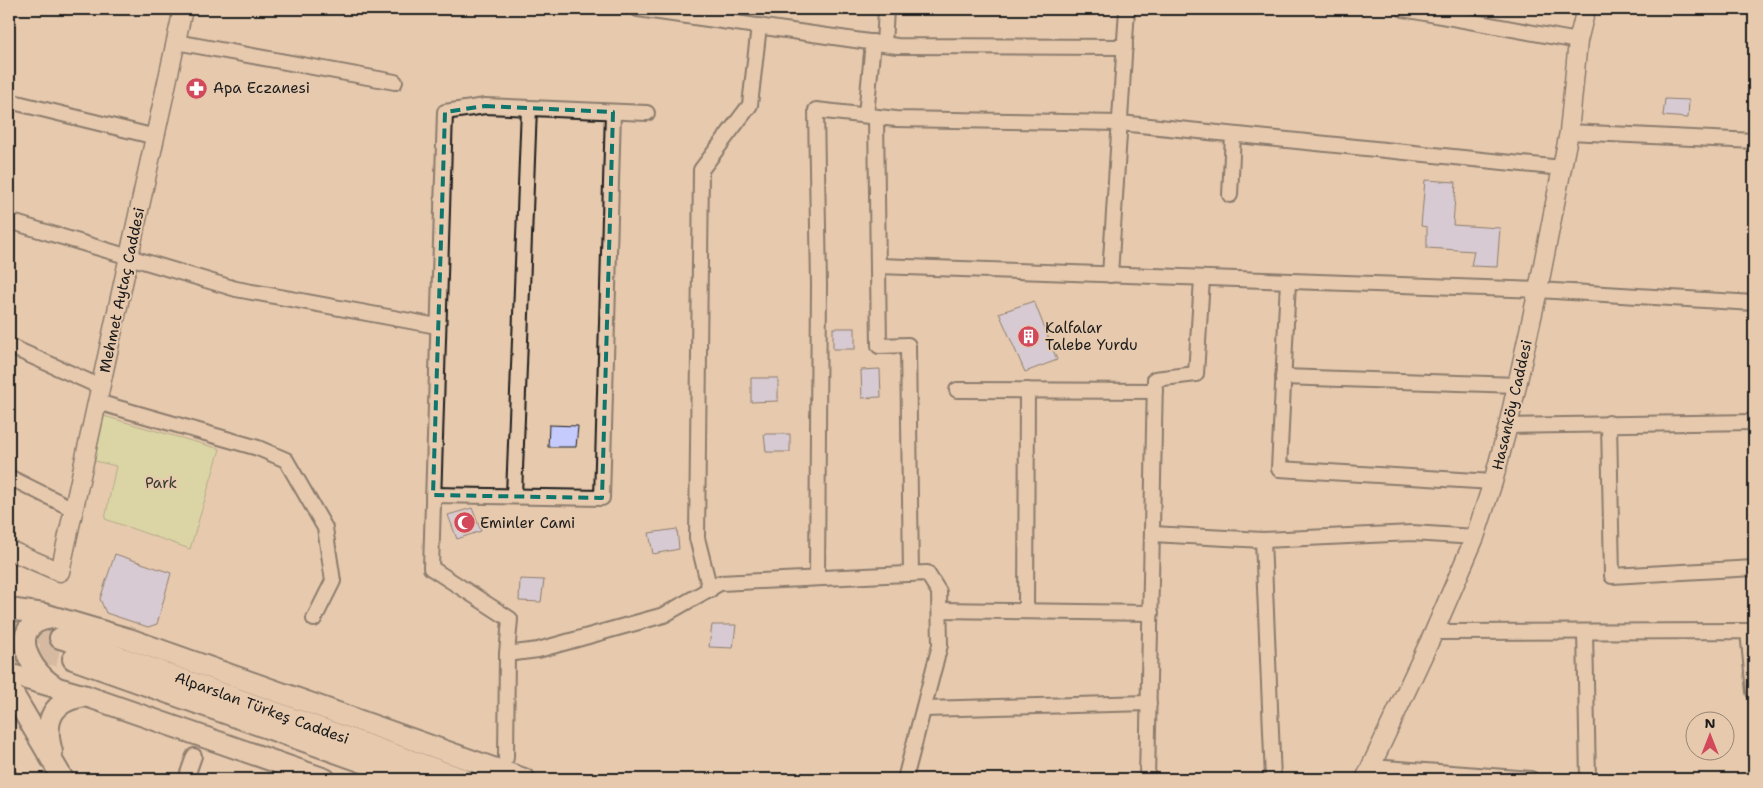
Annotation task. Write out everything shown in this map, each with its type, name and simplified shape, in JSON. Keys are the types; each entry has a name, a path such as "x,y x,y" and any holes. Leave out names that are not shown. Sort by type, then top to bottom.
{"main road":[{"path":"9,609 58,618 129,639 524,779"},
{"path":"55,686 42,677 33,666 26,652 25,644 31,625 46,618 58,618"},
{"name":"Alparslan Türkeş Caddesi","path":"60,638 108,653 463,779"},
{"name":"Alparslan Türkeş Caddesi","path":"73,660 411,779"},
{"path":"9,674 86,696 325,779"},
{"path":"9,686 63,779"},
{"path":"54,761 48,734 52,714 66,700 86,696"}],"street":[{"name":"Mehmet Aytaç Caddesi","path":"9,550 60,572 183,9"},
{"path":"638,9 668,11 878,43 1125,47"},
{"path":"886,9 878,43 871,116 879,266 879,346 908,345 911,574"},
{"path":"1110,275 1127,9"},
{"path":"1404,9 1578,41"},
{"name":"Hasanköy Caddesi","path":"1368,773 1434,632 1475,537 1493,482 1508,426 1538,290 1562,168 1569,132 1578,41 1586,9"},
{"path":"710,590 697,538 701,170 750,105 759,26"},
{"path":"176,42 395,82"},
{"path":"9,101 156,137"},
{"path":"506,758 507,654 510,619 431,568 444,112 485,106 647,113"},
{"path":"514,494 529,108"},
{"path":"817,578 819,285 816,110 871,116 1120,122 1562,168"},
{"path":"433,494 514,494 602,498 613,112"},
{"path":"1569,132 1754,142"},
{"path":"1230,195 1233,135"},
{"path":"9,221 236,289 437,326"},
{"path":"879,266 1538,290 1754,303"},
{"path":"1147,779 1155,380 1196,374 1202,279"},
{"path":"1288,281 1279,469 1493,482"},
{"path":"9,346 99,395 258,448 286,460 325,528 333,580 314,619"},
{"path":"1283,377 1517,384"},
{"path":"957,390 1155,391"},
{"path":"1026,612 1027,390"},
{"path":"1508,426 1754,422"},
{"path":"1609,423 1612,576 1754,568"},
{"path":"9,476 73,509"},
{"path":"1152,534 1263,540 1412,533 1475,537"},
{"path":"1263,540 1273,779"},
{"path":"507,654 538,650 664,615 720,583 927,574 939,592 940,645 905,779"},
{"path":"940,610 1151,613"},
{"path":"1434,632 1748,631 1754,692"},
{"path":"1585,632 1588,779"},
{"path":"924,709 1149,703"},
{"path":"186,779 194,756"},
{"path":"1368,773 1531,779"}],"highlighted area":[{"path":"485,106 613,112 602,498 433,495 445,112"}],"green space":[{"name":"Park","path":"100,415 220,449 190,549 105,519 116,466 95,461"}],"building":[{"path":"1665,99 1689,100 1688,118 1663,116"},
{"path":"1425,180 1456,182 1453,225 1500,228 1497,267 1471,266 1474,251 1427,248 1427,227 1421,226"},
{"name":"Kalfalar Talebe Yurdu","path":"1034,301 1057,360 1025,372 999,313"},
{"path":"833,328 855,328 855,349 833,349"},
{"path":"880,369 881,397 862,398 861,370"},
{"path":"751,378 778,378 778,401 751,402"},
{"path":"549,425 578,426 576,447 548,447"},
{"path":"764,434 790,434 790,452 766,452"},
{"name":"Eminler Cami","path":"472,508 481,531 457,539 448,515"},
{"path":"677,529 679,549 653,554 649,533"},
{"path":"115,554 171,573 157,624 148,627 106,613 100,599"},
{"path":"520,579 544,580 541,602 519,601"},
{"path":"712,625 736,625 733,648 709,647"}],"tunnel":[{"path":"9,628 60,638"},
{"path":"9,648 73,659"}],"railway":[{"path":"9,764 18,779"}],"place":[{"name":"Apa Eczanesi","path":"197,88"},
{"name":"Kalfalar Talebe Yurdu","path":"1029,337"},
{"name":"Eminler Cami","path":"464,523"}]}
